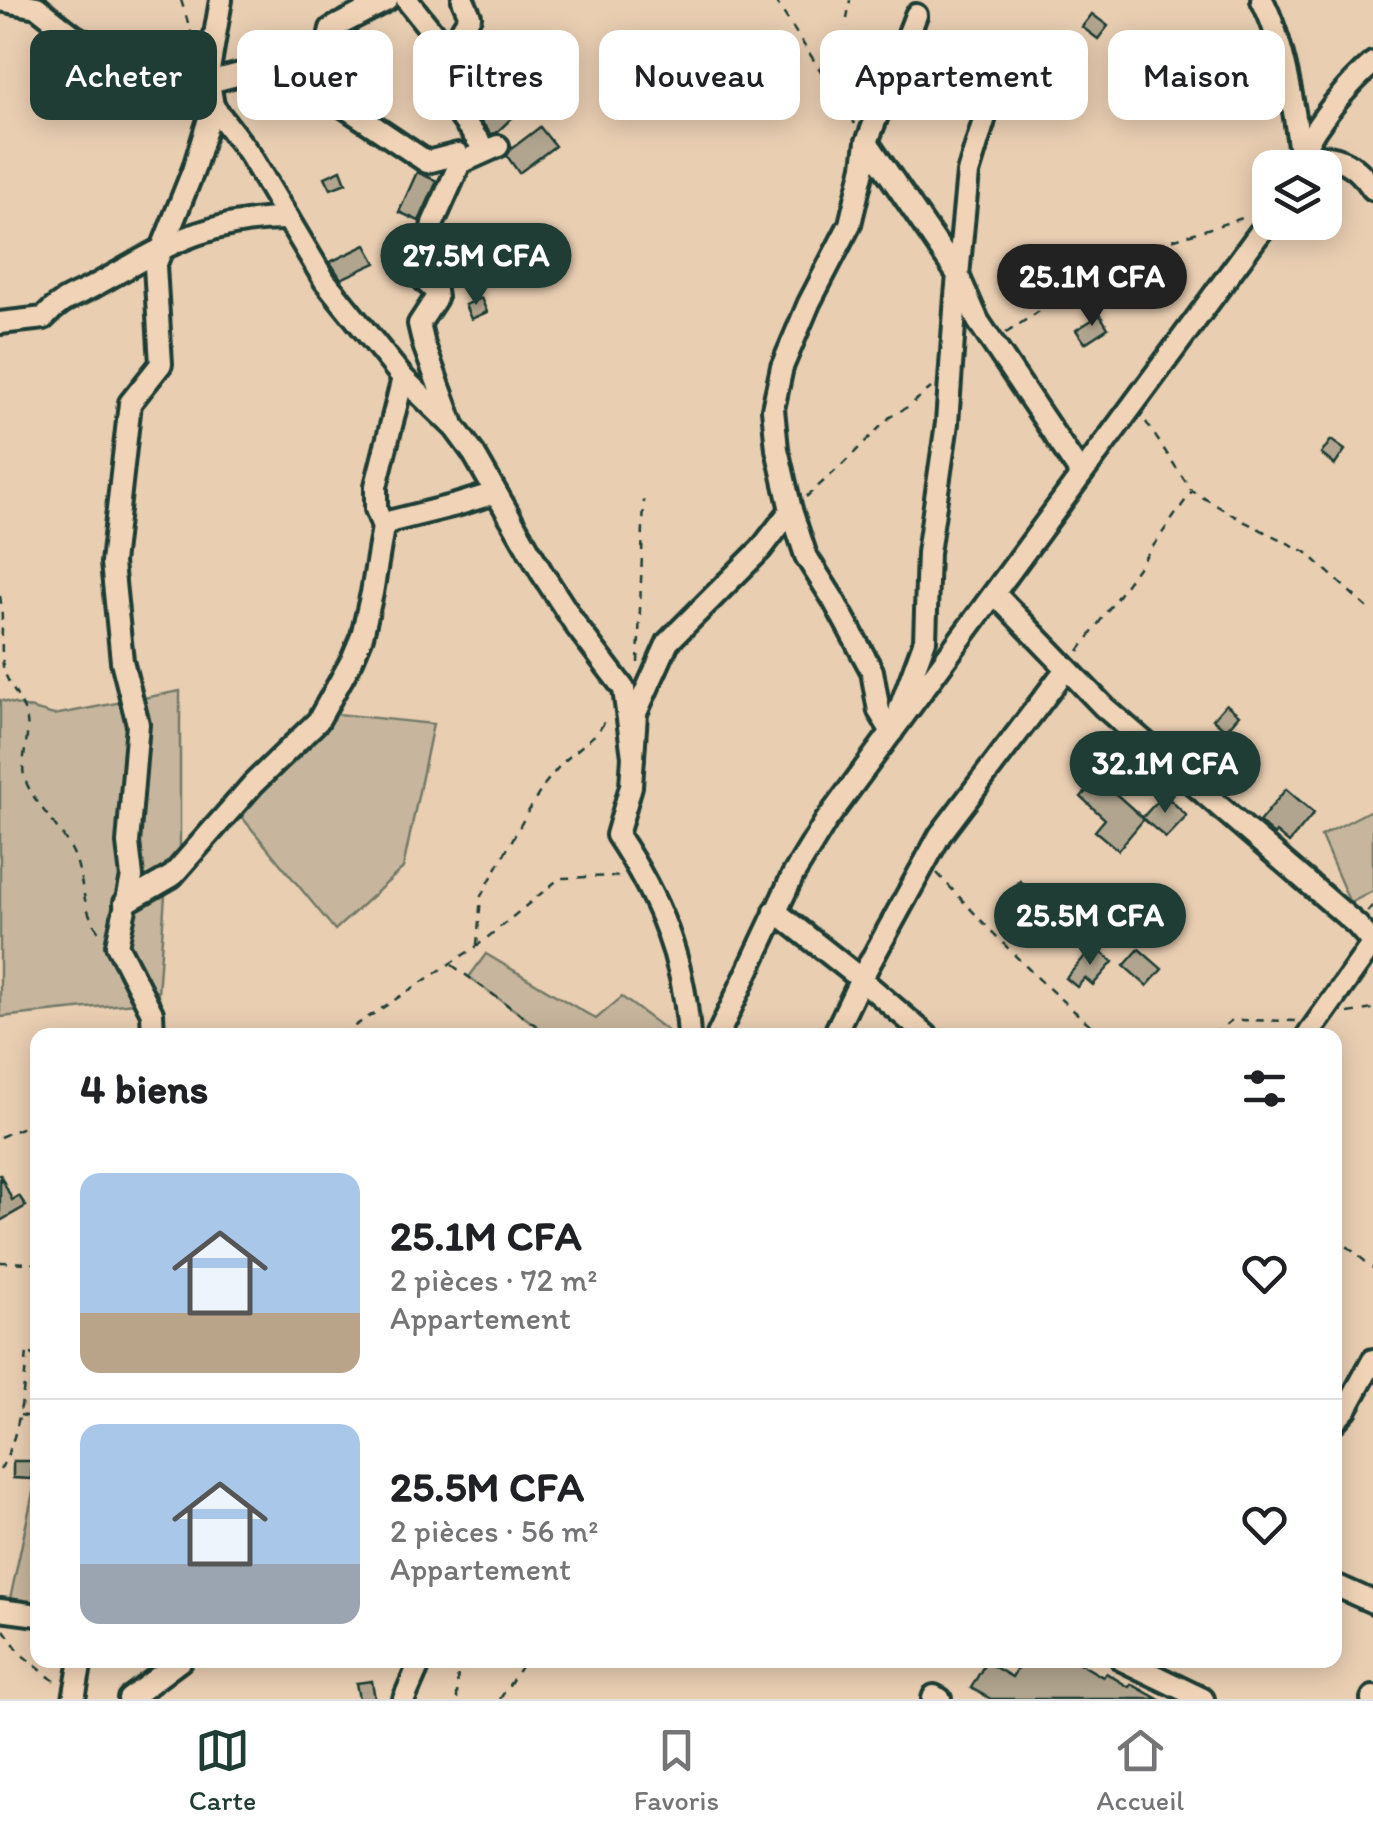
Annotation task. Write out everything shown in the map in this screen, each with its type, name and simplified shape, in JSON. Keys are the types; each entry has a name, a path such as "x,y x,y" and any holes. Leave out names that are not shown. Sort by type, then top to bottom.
{"street":[{"path":"0,0 38,7 67,30"},
{"path":"216,30 221,0"},
{"path":"331,30 387,0"},
{"path":"407,0 431,30"},
{"path":"462,30 470,16 463,0"},
{"path":"1262,0 1273,22 1297,126 1297,150"},
{"path":"892,732 879,711 872,672 806,556 790,510 773,409 782,367 809,303 850,224 867,142 916,16"},
{"path":"1304,150 1327,111 1373,63"},
{"path":"217,111 250,155 325,281 404,378 455,428 474,454 577,628 624,689 634,757"},
{"path":"153,1028 152,1013 117,945 132,877 128,843 138,724 122,660 112,563 130,403 162,364 155,266 209,120"},
{"path":"365,120 427,162 492,148 462,120"},
{"path":"455,120 459,158 434,223 423,280 436,291 436,298 419,324 455,428"},
{"path":"892,732 926,640 928,554 947,423 968,174 984,120"},
{"path":"867,142 958,275 978,322 1081,474"},
{"path":"1342,159 1363,174 1373,189"},
{"path":"0,322 44,318 58,303 162,247 208,228 258,219 288,219"},
{"path":"721,1028 793,875 826,821 1133,403 1252,230"},
{"path":"125,903 172,876 253,784 318,721 352,660 362,636 384,527 376,509 376,486 404,378"},
{"path":"384,527 392,521 494,492"},
{"path":"688,1028 675,947 654,897 617,835 631,786 636,713 668,642 761,549 790,510"},
{"path":"995,594 1104,707 1373,943 1313,1026"},
{"path":"837,1028 940,835 1066,669"},
{"path":"775,912 918,1028"},
{"path":"1342,1414 1373,1360"},
{"path":"1342,1588 1373,1602"},
{"path":"0,1610 30,1613"},
{"path":"74,1698 80,1668"},
{"path":"129,1699 167,1668"},
{"path":"404,1699 418,1668"},
{"path":"1139,1668 1203,1699"}],"path":[{"path":"181,0 191,30"},
{"path":"775,0 867,142"},
{"path":"847,19 850,0"},
{"path":"992,342 1046,306 1105,279 1162,243 1252,219"},
{"path":"790,510 890,416 909,406 951,370"},
{"path":"1133,403 1192,491 1306,552 1373,613"},
{"path":"1066,669 1192,491"},
{"path":"644,500 638,670 668,642"},
{"path":"0,596 3,671 28,719 24,780 74,856 90,921 100,934"},
{"path":"477,946 481,896 525,817 561,764 598,732 607,718"},
{"path":"926,861 996,937 1094,1028"},
{"path":"353,1028 477,946 560,878 629,876"},
{"path":"451,964 539,1028"},
{"path":"1222,1028 1232,1020 1313,1026 1373,1008"},
{"path":"0,1137 30,1124"},
{"path":"1342,1242 1373,1268"},
{"path":"0,1262 30,1264"},
{"path":"0,1470 12,1445 30,1352"},
{"path":"18,1414 30,1416"},
{"path":"0,1625 30,1661"},
{"path":"38,1668 74,1698"},
{"path":"457,1699 458,1668"},
{"path":"500,1699 520,1668"}],"shaded area":[{"path":"180,691 180,851 155,876 165,895 158,994 144,1002 0,1017 0,700 54,715"},
{"path":"328,713 433,724 403,868 335,930 241,816"},
{"path":"1373,809 1373,891 1350,903 1321,836"},
{"path":"486,954 596,1019 622,997 664,1028 539,1028 469,977"},
{"path":"30,1506 30,1605 9,1604"}],"building":[{"path":"1092,14 1108,26 1098,39 1082,27"},
{"path":"480,120 510,120 496,133 491,134"},
{"path":"540,127 555,146 519,173 507,156"},
{"path":"341,170 346,183 331,189 325,177"},
{"path":"417,172 437,181 419,221 399,212"},
{"path":"464,236 482,253 468,267 480,286 469,293 459,276 448,287 438,274 440,260"},
{"path":"366,245 376,263 341,279 330,262"},
{"path":"481,298 487,312 471,319 465,305"},
{"path":"1100,315 1108,328 1085,343 1076,330"},
{"path":"1331,440 1345,450 1335,465 1321,454"},
{"path":"1226,704 1239,715 1226,730 1213,719"},
{"path":"1098,778 1144,819 1118,850 1095,831 1105,819 1081,797"},
{"path":"1286,789 1314,813 1289,843 1259,822"},
{"path":"1164,794 1187,816 1166,838 1142,818"},
{"path":"1020,881 1041,899 1024,918 1001,902"},
{"path":"1094,946 1113,962 1093,985 1085,978 1077,987 1066,978"},
{"path":"1139,949 1162,969 1147,986 1124,966"},
{"path":"0,1174 12,1200 19,1196 26,1206 0,1221"},
{"path":"13,1461 30,1461 30,1479 13,1478"},
{"path":"983,1668 996,1668 1012,1677 1017,1668 1088,1668 1158,1699 991,1699 971,1688"},
{"path":"372,1681 375,1699 359,1699 356,1683"}]}
